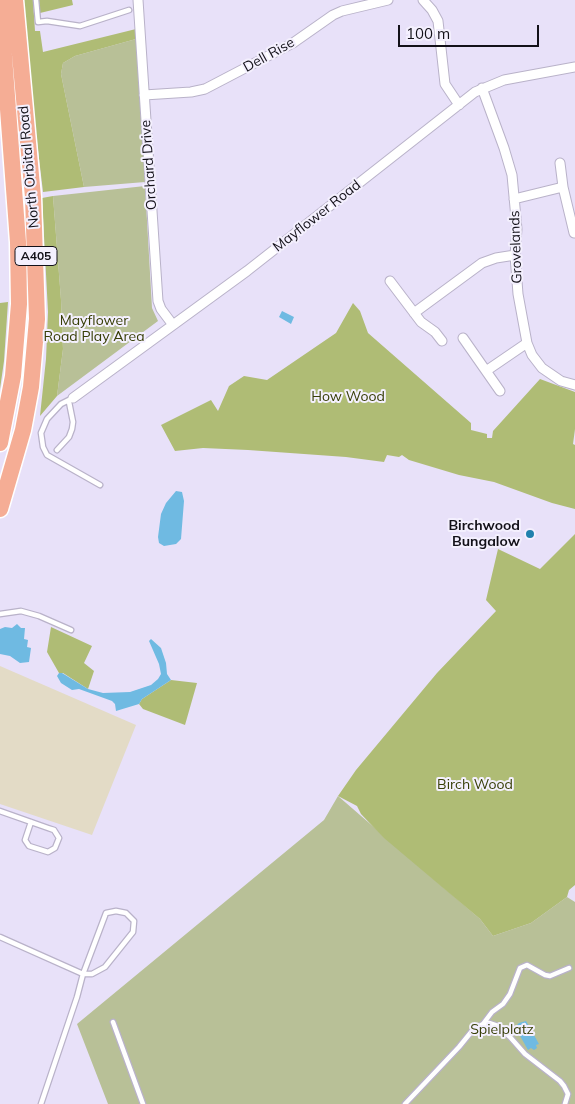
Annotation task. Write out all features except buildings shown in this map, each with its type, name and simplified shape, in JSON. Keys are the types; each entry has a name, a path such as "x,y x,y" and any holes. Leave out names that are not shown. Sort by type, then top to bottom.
{"highway":[{"name":"North Orbital Road","path":"0,509 23,430 31,386 37,319 33,197 15,0"},
{"name":"North Orbital Road","path":"0,3 18,242 19,304 13,376 0,443"}],"street":[{"name":"Orchard Drive","path":"138,0 158,301 161,309 173,325"},
{"name":"Dell Rise","path":"144,95 191,92 205,89 288,46 333,15 388,0"},
{"path":"423,0 432,10 438,21 445,84 458,104"},
{"name":"Mayflower Road","path":"71,400 260,261 458,104 482,88 504,80 575,67"},
{"name":"Grovelands","path":"482,88 512,176 517,229 515,255 518,294 527,343 532,355 542,368 561,381 575,385"},
{"path":"560,163 563,187 574,233"},
{"path":"514,199 563,187"},
{"path":"414,313 482,263 496,258 515,255"},
{"path":"390,281 421,322 435,332 442,341"},
{"path":"463,338 500,391"},
{"path":"486,370 527,343"}],"lane":[{"path":"36,0 38,22 47,21 80,26 129,10"},
{"path":"57,450 69,437 72,430 71,400 61,404 43,426 41,433 43,447 47,455 100,485"},
{"path":"0,614 21,611 39,616 71,630"},
{"path":"0,811 54,830 58,838 55,848 48,852 29,846 26,840 30,822"},
{"path":"0,937 83,974 92,974 105,967 133,932 134,921 126,914 106,913 83,974 41,1104"},
{"path":"483,1024 485,1019 508,1000 520,968 528,965 550,976 569,968"},
{"path":"114,1022 143,1104"},
{"path":"405,1104 472,1031 483,1024 489,1023 498,1026 525,1054 560,1081 568,1094 564,1104"}],"shaded area":[{"path":"0,666 136,725 92,835 0,804"}],"green space":[{"path":"20,0 33,0 35,31 40,31 43,52 136,29 136,39 75,56 63,63 61,74 84,187 43,192"},
{"path":"39,0 72,0 73,5 40,13"},
{"path":"136,39 145,182 84,187 61,74 63,63 75,56"},
{"name":"Mayflower Road Play Area","path":"145,186 152,308 158,321 57,396 63,349 53,196"},
{"path":"53,196 63,349 57,396 40,416 46,359 48,312 42,198"},
{"path":"8,302 4,361 0,389 0,303"},
{"name":"How Wood","path":"353,303 360,311 368,333 471,423 471,430 487,434 487,438 492,438 493,431 540,379 575,392 573,444 575,445 575,509 552,503 494,482 459,475 409,460 402,455 399,457 387,455 384,462 346,457 248,450 203,448 175,451 161,425 211,400 218,411 229,386 244,376 267,380 336,333"},
{"name":"Birch Wood","path":"575,534 575,885 569,890 567,897 531,923 493,936 480,919 384,838 361,814 357,806 338,796 356,770 437,673 496,611 486,600 498,549 540,569"},
{"path":"51,627 92,646 84,663 94,671 88,689 63,673 59,673 47,652"},
{"path":"171,680 197,683 185,725 143,709 139,704 142,699"},
{"name":"Spielplatz","path":"338,796 480,919 493,936 531,923 567,897 575,902 575,1104 108,1104 77,1024 324,820"}],"water":[{"path":"282,311 294,317 291,324 279,317"},
{"path":"176,491 182,492 184,501 181,539 176,544 164,546 159,543 158,537 161,514 166,503"},
{"path":"17,624 21,628 25,628 24,639 28,640 27,647 31,648 29,662 20,663 10,656 0,654 0,629 5,627 12,628"},
{"path":"151,639 161,648 167,674 171,680 142,699 139,704 116,711 115,704 112,701 79,689 72,690 61,683 57,676 59,673 62,673 88,689 103,693 130,692 151,685 161,674 159,664 149,641"},
{"path":"526,1021 539,1044 536,1045 537,1048 534,1050 531,1048 528,1050 515,1027 519,1023"}],"place":[{"name":"Birchwood Bungalow","path":"530,534"}]}
